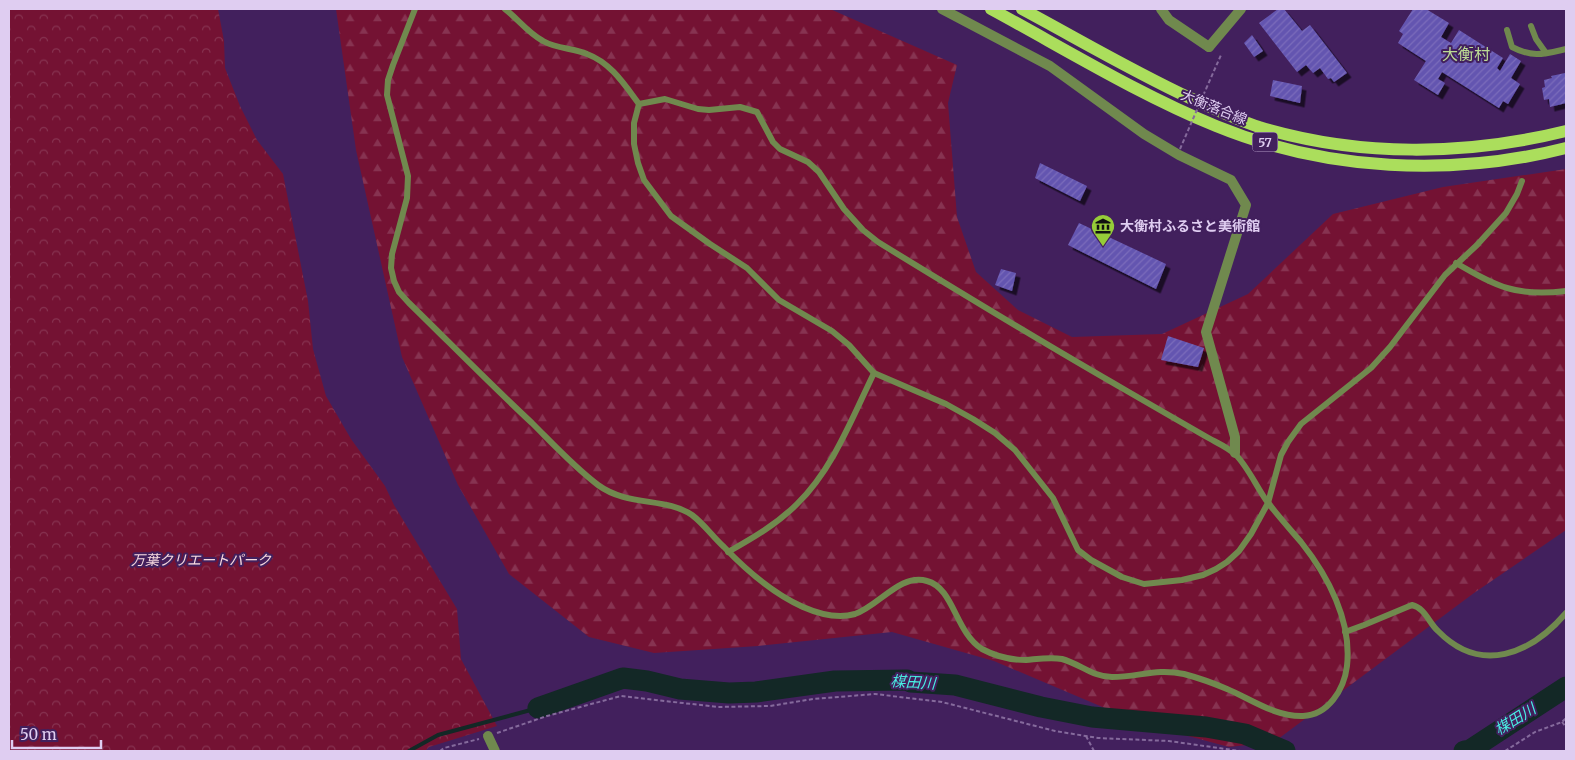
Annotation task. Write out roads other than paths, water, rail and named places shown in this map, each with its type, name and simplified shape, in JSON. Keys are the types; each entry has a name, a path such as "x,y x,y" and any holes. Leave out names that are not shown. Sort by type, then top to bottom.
{"main road":[{"name":"大衡落合線","path":"991,9 1166,104 1217,126 1290,150 1361,163 1430,166 1532,157 1566,148"},
{"name":"大衡落合線","path":"1022,9 1160,84 1222,113 1294,136 1361,147 1435,150 1481,147 1566,131"}],"street":[{"path":"942,9 1050,66 1144,134 1179,155 1230,180 1246,206 1206,332 1235,437 1235,453"},
{"path":"1161,9 1169,20 1209,47 1241,9"},
{"path":"488,736 495,751"}],"lane":[{"path":"415,9 388,80 386,95 408,176 407,198 392,254 391,268 394,282 399,292 560,451 600,486 624,498 682,510 695,518 728,552 780,594 800,606 817,612 831,616 845,616 858,613 910,581 923,579 936,584 946,595 968,637 979,647 993,654 1023,660 1047,658 1062,660 1103,677 1115,678 1156,671 1179,673 1220,686 1273,710 1297,716 1312,715 1333,701 1346,673 1345,632 1341,614 1320,569 1304,546 1268,503 1235,453 1037,340 878,242 863,230 844,209 819,172 808,162 780,149 773,142 757,112 740,107 709,110 698,109 665,99 639,104"},
{"path":"505,9 543,41 600,60 613,70 639,104"},
{"path":"1531,26 1536,39 1546,53"},
{"path":"1507,30 1512,46 1517,50 1532,55 1566,48"},
{"path":"639,104 634,123 634,144 638,163 644,180 671,216 747,268 779,300 832,331 849,345 874,373 946,404 973,418 995,433 1015,450 1053,498 1078,550 1091,560 1132,582 1144,584 1158,584 1202,575 1227,562 1239,551 1268,503 1281,455 1301,424 1370,368 1390,347 1431,292 1456,263 1477,245 1506,213 1522,181"},
{"path":"1456,263 1488,282 1509,289 1531,293 1566,291"},
{"path":"728,552 749,541 782,517 812,488 844,434 874,373"},
{"path":"1345,632 1364,626 1412,605 1417,606 1436,630 1464,651 1480,656 1495,656 1513,652 1527,646 1543,636 1566,613"}],"waterway":[{"name":"楳田川","path":"538,708 623,678 647,681 680,689 729,693 756,692 835,681 907,680 911,682 955,685 1041,707 1092,717 1206,727 1245,734 1285,751"},
{"name":"楳田川","path":"1464,751 1470,750 1566,687"},
{"path":"409,751 438,735 538,708"}],"place":[{"name":"大衡村ふるさと美術館","path":"1103,247"}],"district":[{"name":"大衡村","path":"1466,54"}],"park label":[{"name":"万葉クリエートパーク","path":"201,560"}]}
